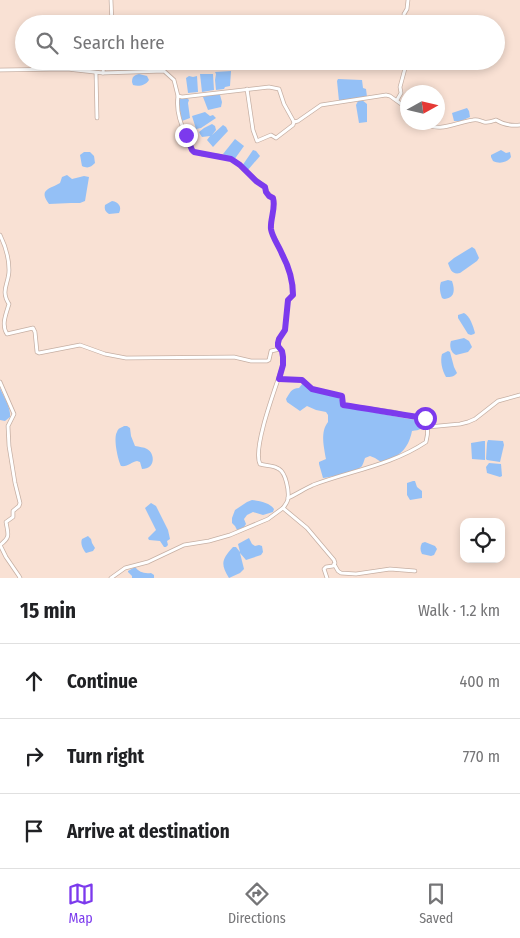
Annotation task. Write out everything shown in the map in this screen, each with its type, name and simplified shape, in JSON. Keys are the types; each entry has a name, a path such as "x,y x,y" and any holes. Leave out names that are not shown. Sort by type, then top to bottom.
{"street":[{"path":"111,0 112,15"},
{"path":"404,15 407,9 408,0"},
{"path":"0,70 15,70"},
{"path":"74,70 96,73 164,71 174,80 178,96 179,114 192,150 202,154 231,159 265,187 266,192 273,198 272,234 286,261 293,284 293,295 288,300 285,330 278,343 283,354 283,362 261,436 258,458 260,464 282,470 288,501 268,519 230,535 184,545 148,562 126,568 111,578"},
{"path":"397,100 401,93 400,87 405,70"},
{"path":"96,73 97,118"},
{"path":"178,96 264,86 278,89 294,122"},
{"path":"247,89 253,130 257,141 271,135 276,138 293,125 294,122 321,105 386,95 400,102"},
{"path":"445,127 475,120 487,122 496,120 510,126 520,125"},
{"path":"0,235 9,268 3,290 10,304 4,327 7,334"},
{"path":"1,334 33,328 37,352 39,353 80,345 105,354 126,358 234,357 251,362 263,362 269,360 271,351 280,349"},
{"path":"279,379 302,380 312,389 342,396 343,405 425,418 428,427 426,442 417,448 365,470 310,486 288,498"},
{"path":"0,382 14,414 8,426 9,446 20,503 13,511 13,517 6,522 7,541 0,545 20,578"},
{"path":"428,427 468,422 498,401 520,396"},
{"path":"282,508 307,528 333,559 334,564 341,573 356,574 390,569 415,571"},
{"path":"327,578 324,569 334,564"}],"water":[{"path":"231,71 230,86 216,90 215,72"},
{"path":"139,74 147,76 149,80 142,85 133,85 133,78"},
{"path":"200,74 213,74 214,90 202,92"},
{"path":"197,76 198,92 188,93 186,78"},
{"path":"338,79 362,80 367,97 339,101"},
{"path":"220,95 221,107 208,110 203,97"},
{"path":"182,98 189,100 190,118 182,121 178,100"},
{"path":"362,100 367,104 367,122 359,123 356,105 358,101"},
{"path":"467,108 470,117 461,121 454,121 452,113"},
{"path":"205,112 216,118 201,128 196,129 192,116"},
{"path":"212,124 216,130 212,135 223,125 228,131 213,147 207,140 210,136 202,137 199,132"},
{"path":"235,139 244,146 234,160 223,154"},
{"path":"253,150 260,156 247,171 242,166"},
{"path":"501,150 506,153 510,152 511,157 503,162 493,161 491,155"},
{"path":"84,152 90,152 94,156 95,163 92,166 82,166 80,155"},
{"path":"67,175 72,179 84,176 89,177 85,201 80,203 49,204 45,192 60,183 62,177"},
{"path":"112,201 119,205 119,213 109,214 106,211 105,205"},
{"path":"472,247 479,258 477,261 460,273 453,272 448,263"},
{"path":"448,280 452,281 453,293 450,297 444,299 442,298 440,284"},
{"path":"464,313 471,322 474,334 468,334 458,318 458,315"},
{"path":"464,338 469,341 472,347 468,352 456,355 451,349 451,341"},
{"path":"448,351 457,373 446,377 441,357 442,354"},
{"path":"303,383 312,391 338,397 343,408 423,420 423,425 419,429 412,431 405,448 393,458 381,462 370,456 365,458 362,466 355,470 323,478 319,462 326,459 323,435 328,422 328,415 326,412 307,406 300,411 287,402 286,399 292,390 299,388"},
{"path":"0,388 10,413 10,417 5,421 0,420"},
{"path":"124,426 130,428 135,446 146,448 152,454 152,464 147,468 142,469 140,462 137,461 121,466 117,454 116,435 118,430"},
{"path":"488,440 503,441 504,445 500,462 486,459"},
{"path":"485,441 485,460 472,459 471,443"},
{"path":"489,463 501,464 502,476 487,473 486,467"},
{"path":"413,481 422,491 422,498 410,500 407,495 407,483"},
{"path":"252,500 270,505 274,509 273,512 263,515 253,512 247,515 244,519 246,524 244,527 237,530 232,523 235,510"},
{"path":"151,503 156,506 168,530 170,539 167,541 168,545 166,547 160,541 149,540 148,538 156,530 145,508"},
{"path":"88,536 95,548 93,551 86,553 81,541"},
{"path":"249,538 255,546 262,546 263,552 261,555 246,560 240,553 244,569 229,578 223,565 226,555 233,547 236,547 240,552 238,544"},
{"path":"425,542 435,546 437,549 434,555 422,554 421,546"},
{"path":"135,567 142,572 151,573 154,575 154,578 132,578 128,571"}],"route":[{"path":"186,135 194,152 231,159 265,187 266,192 273,198 272,234 286,261 293,284 293,295 288,300 285,330 278,343 283,354 283,365 279,379 299,379 312,389 342,396 343,405 425,418"}]}
